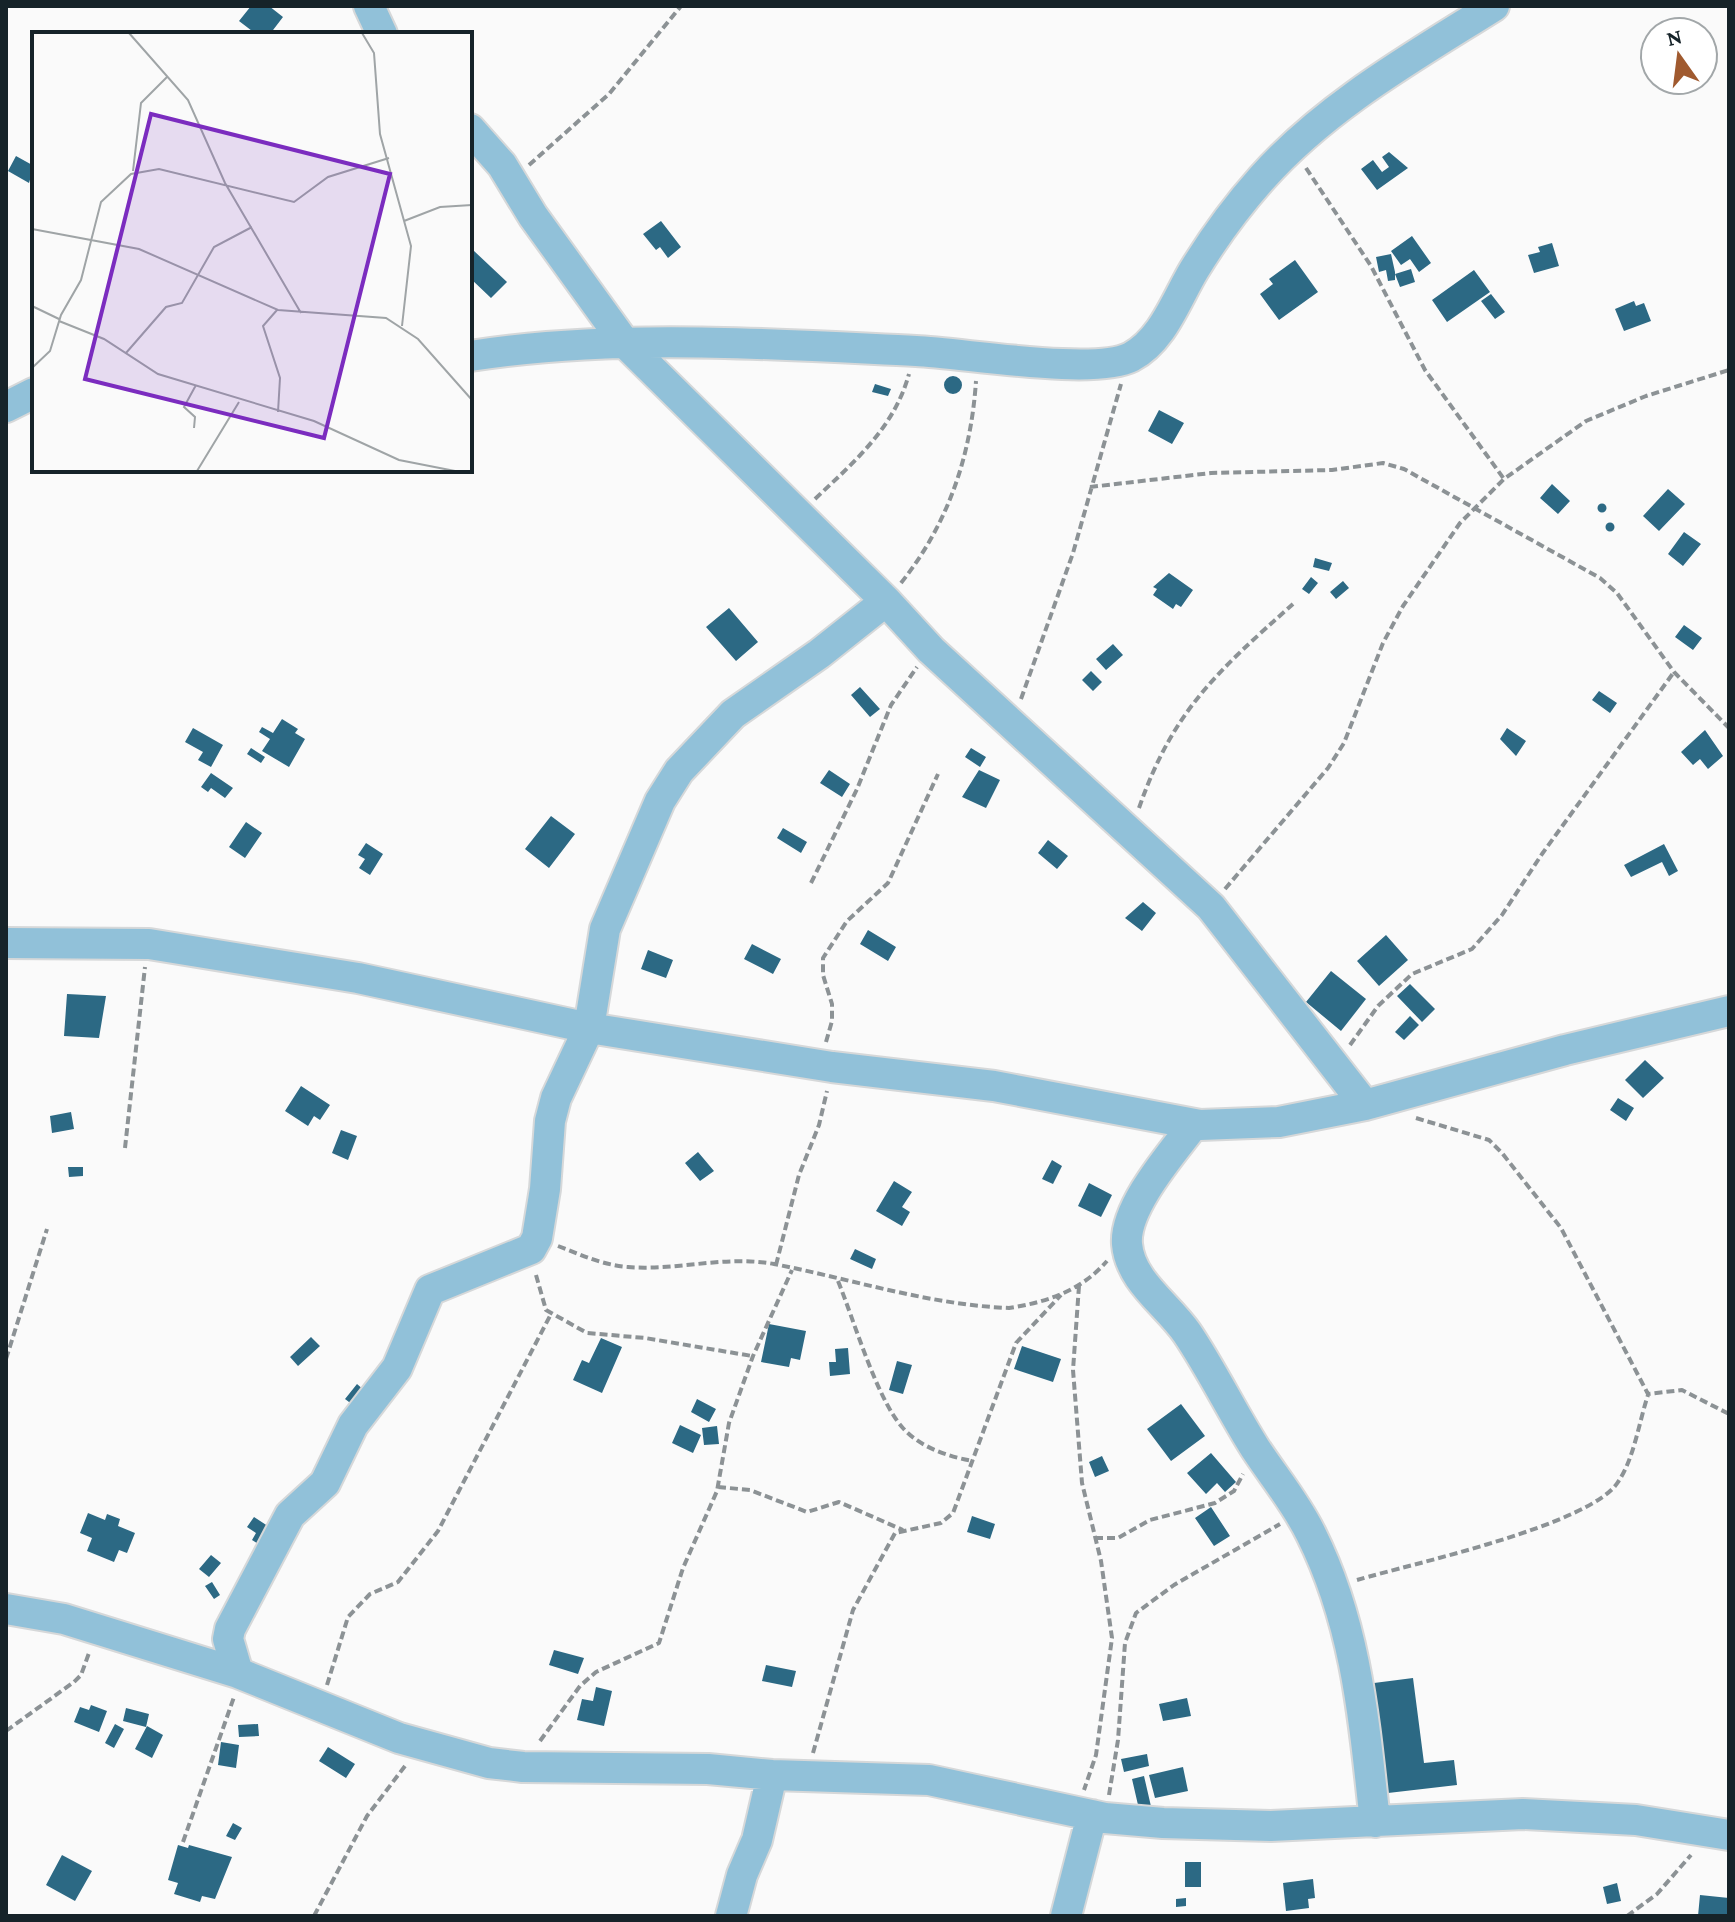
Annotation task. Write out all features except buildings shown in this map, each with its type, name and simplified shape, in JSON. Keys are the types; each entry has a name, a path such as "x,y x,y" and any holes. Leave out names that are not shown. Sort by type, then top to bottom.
{"street":[{"path":"369,6 381,32"},
{"path":"472,356 624,342 915,351 1080,366 1129,358 1146,347 1164,324 1213,242 1261,179 1292,148 1315,126 1389,73 1494,6"},
{"path":"472,131 489,148 624,342 886,601 931,650 1211,907 1335,1067 1373,1103"},
{"path":"6,407 32,394"},
{"path":"241,1675 228,1639 230,1629 290,1515 325,1483 353,1425 397,1368 430,1290 534,1243 545,1189 550,1121 556,1098 589,1028 605,929 640,842 679,771 733,714 819,654 886,601"},
{"path":"6,943 149,944 358,978 589,1028 824,1066 994,1086 1194,1124 1279,1122 1373,1103 1565,1050 1729,1011"},
{"path":"1194,1124 1154,1176 1134,1216 1127,1240 1135,1272 1175,1316 1196,1346 1255,1447 1299,1512 1335,1586 1360,1681 1375,1822"},
{"path":"6,1609 64,1619 241,1675 422,1746 489,1763 523,1767 708,1769 786,1776 929,1780 1091,1815 1271,1826 1375,1822 1459,1814 1523,1814 1636,1820 1720,1833"},
{"path":"731,1916 742,1875 786,1776"},
{"path":"1066,1916 1091,1815"}],"path":[{"path":"512,182 561,133 609,94 681,6"},
{"path":"1292,148 1371,266 1425,370 1504,479"},
{"path":"799,514 864,453 887,425 902,399 915,351"},
{"path":"886,601 920,560 963,471 970,440 977,355"},
{"path":"1012,724 1073,553 1129,358"},
{"path":"1211,907 1328,768 1344,743 1383,643 1403,606 1460,523 1504,479 1586,421 1646,396 1729,370"},
{"path":"1090,487 1211,473 1332,470 1383,463 1404,469 1600,578 1617,593 1674,672 1729,728"},
{"path":"1131,833 1162,748 1185,711 1216,673 1293,604"},
{"path":"811,883 857,789 891,705 931,650"},
{"path":"1335,1067 1378,1006 1397,987 1412,974 1472,949 1502,915 1674,672"},
{"path":"776,1265 799,1175 819,1125 832,1021 832,1004 823,975 823,958 847,921 888,883 938,774"},
{"path":"125,1148 149,944"},
{"path":"1335,1586 1510,1537 1583,1511 1607,1496 1620,1480 1648,1394 1561,1228 1502,1153 1489,1140 1373,1103"},
{"path":"6,1359 47,1229"},
{"path":"753,1356 645,1338 587,1333 551,1314 541,1300 534,1243 629,1267 729,1261 776,1265 838,1281 992,1308 1032,1304 1079,1286 1092,1278 1127,1240"},
{"path":"523,1767 588,1679 618,1659 650,1650 659,1643 683,1568 718,1487 729,1423 753,1356 792,1270"},
{"path":"838,1281 896,1419 915,1438 950,1457 973,1461"},
{"path":"1079,1286 1073,1370 1082,1483 1112,1638 1091,1815"},
{"path":"786,1776 819,1738 853,1610 885,1545 895,1533 941,1523 953,1513 1016,1343 1063,1294"},
{"path":"332,1711 327,1687 329,1670 348,1617 370,1594 390,1589 398,1582 438,1531 551,1314"},
{"path":"1648,1394 1682,1390 1729,1414"},
{"path":"1095,1538 1118,1538 1150,1520 1225,1498 1234,1491 1255,1447"},
{"path":"718,1487 750,1490 807,1512 839,1502 905,1531"},
{"path":"1091,1815 1118,1740 1125,1643 1136,1613 1174,1585 1299,1512"},
{"path":"6,1731 81,1675 99,1630"},
{"path":"183,1842 241,1675"},
{"path":"314,1916 367,1816 422,1746"},
{"path":"1627,1916 1657,1894 1720,1833"}]}
